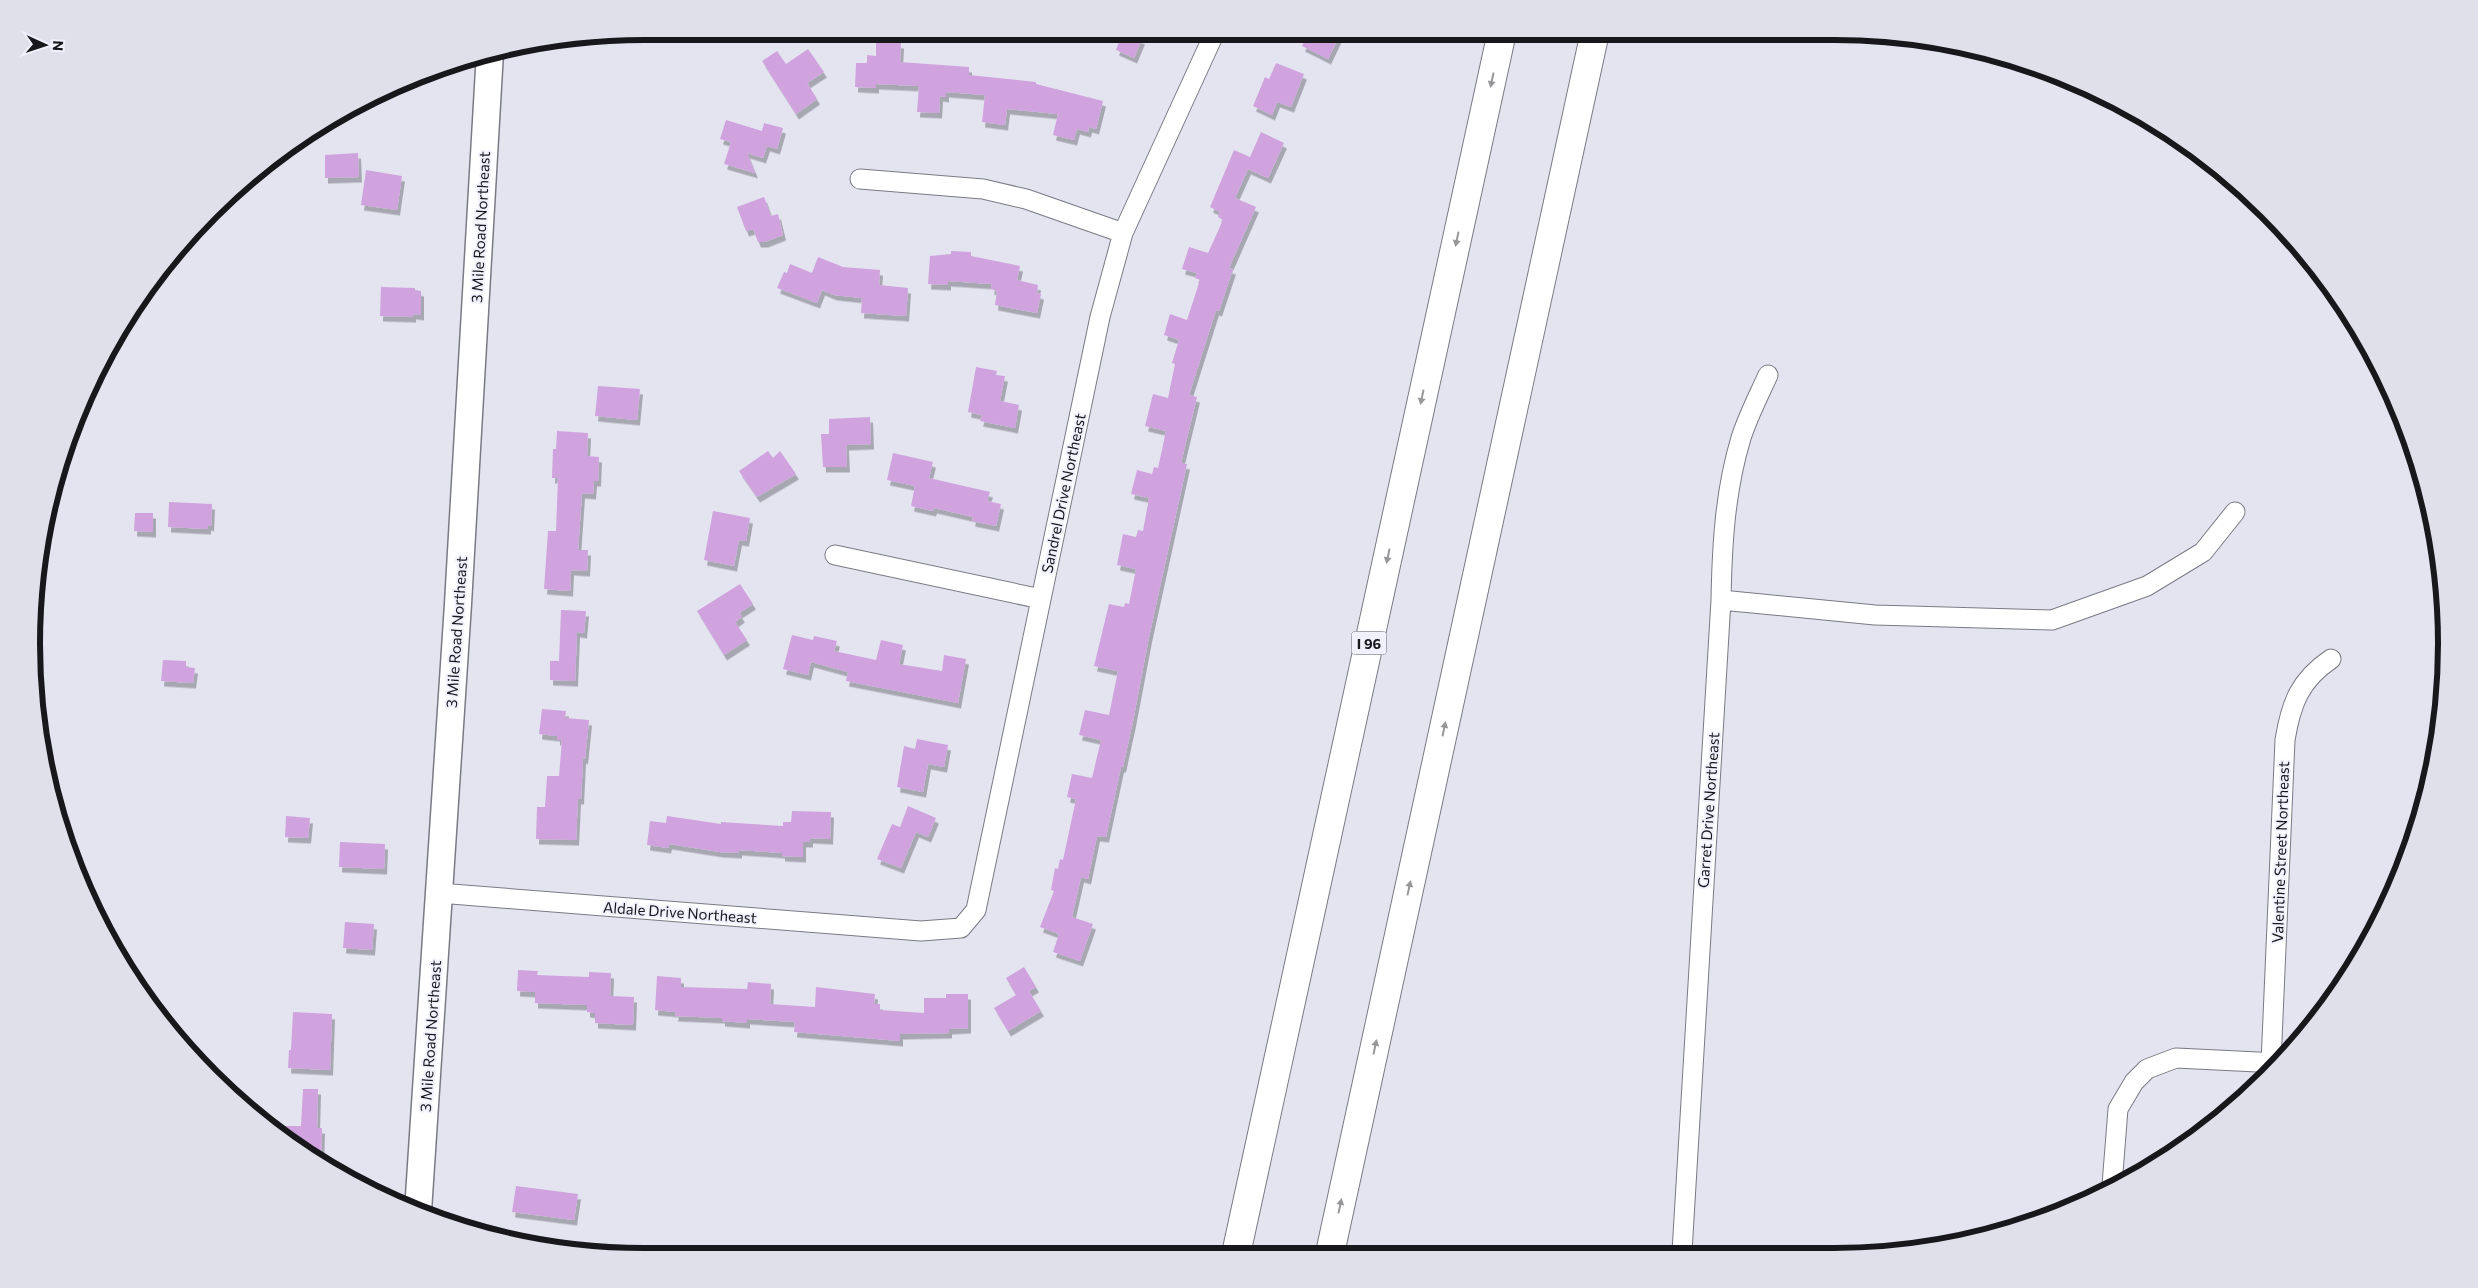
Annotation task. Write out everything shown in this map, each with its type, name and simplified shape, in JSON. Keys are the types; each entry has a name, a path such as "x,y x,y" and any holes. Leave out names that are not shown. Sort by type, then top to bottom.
{"highway":[{"name":"I 96","path":"1237,1248 1500,40"},
{"path":"1331,1248 1593,40"}],"main road":[{"name":"3 Mile Road Northeast","path":"418,1204 489,61"}],"street":[{"name":"Sandrel Drive Northeast","path":"921,931 960,928 976,910 1100,317 1123,233 1212,40"},
{"path":"860,180 983,189 1026,198 1123,233"},
{"name":"Garret Drive Northeast","path":"1682,1248 1721,600 1722,544 1733,468 1741,436 1768,375"},
{"path":"1721,600 1875,615 2052,620 2147,586 2203,552 2236,512"},
{"path":"835,555 1041,599"},
{"name":"Valentine Street Northeast","path":"2275,1056 2285,740 2288,719 2304,682 2331,658"},
{"name":"Aldale Drive Northeast","path":"439,893 921,931"},
{"path":"2112,1180 2118,1109 2134,1082 2147,1069 2157,1063 2176,1058 2269,1063"}],"building":[{"path":"1120,40 1142,40 1134,58 1116,50"},
{"path":"1305,40 1337,40 1328,59 1302,46"},
{"path":"876,43 901,43 900,62 969,67 969,75 1036,82 1036,84 1103,101 1096,129 1089,127 1088,132 1077,129 1074,140 1053,135 1058,114 1007,109 1005,125 982,122 985,95 946,92 946,97 940,96 939,113 917,112 919,86 876,84 876,88 855,87 856,63 867,63 867,55 876,56"},
{"path":"808,49 824,72 807,83 817,99 796,114 762,61 777,51 786,64"},
{"path":"1276,63 1304,74 1291,107 1277,102 1272,115 1253,106 1265,77 1269,79"},
{"path":"726,120 762,131 764,123 783,128 777,149 767,146 763,158 747,153 755,173 724,164 731,142 720,139"},
{"path":"1261,132 1284,143 1268,178 1248,169 1235,198 1256,207 1229,268 1233,269 1219,311 1216,310 1189,395 1197,397 1181,463 1187,464 1123,767 1121,767 1106,837 1097,836 1088,879 1081,877 1072,917 1093,924 1080,961 1053,952 1059,934 1040,927 1054,891 1051,890 1055,868 1058,869 1060,859 1063,860 1076,799 1067,797 1072,774 1092,778 1101,740 1079,735 1085,710 1109,715 1118,671 1094,666 1109,604 1124,607 1125,603 1129,604 1136,569 1117,565 1123,534 1136,537 1138,530 1143,531 1149,498 1131,494 1137,470 1152,474 1154,467 1158,468 1166,431 1145,426 1153,394 1168,398 1175,364 1172,363 1179,340 1164,335 1170,314 1187,320 1200,280 1195,278 1197,273 1182,269 1189,247 1208,253 1223,220 1218,217 1220,212 1210,207 1234,150 1250,157"},
{"path":"358,153 359,177 325,178 325,155"},
{"path":"366,170 402,176 397,210 361,205"},
{"path":"764,197 771,216 778,214 783,235 765,242 758,242 753,229 746,231 737,207"},
{"path":"951,251 971,252 971,256 1020,266 1017,280 1038,285 1037,293 1041,294 1037,313 995,305 997,291 991,289 992,284 948,281 948,285 928,284 930,256 951,254"},
{"path":"818,257 843,267 880,270 879,285 908,288 906,316 861,313 862,298 834,295 822,290 817,303 777,288 784,272 787,273 790,264 812,273"},
{"path":"381,287 415,288 415,290 421,291 421,315 413,314 413,317 380,316"},
{"path":"976,367 997,371 996,375 1005,376 1000,401 1019,405 1015,428 980,421 982,415 968,412"},
{"path":"598,386 640,389 637,420 595,416"},
{"path":"870,417 871,444 846,445 847,467 823,467 821,434 829,434 829,419"},
{"path":"557,431 588,433 587,456 599,457 598,481 594,481 593,494 582,493 578,550 588,550 587,571 571,570 570,591 544,589 548,531 556,531 558,478 552,478 553,449 556,449"},
{"path":"768,451 773,458 780,451 796,474 757,497 739,471"},
{"path":"893,453 933,462 929,478 990,492 987,501 1001,504 996,526 972,521 973,517 934,508 933,511 911,506 915,486 887,480"},
{"path":"169,502 212,504 211,526 208,525 208,529 168,527"},
{"path":"713,511 750,518 746,541 739,540 734,566 704,560"},
{"path":"135,513 153,513 153,532 134,531"},
{"path":"740,584 753,604 739,613 742,617 735,622 747,640 724,655 697,611"},
{"path":"561,610 586,611 584,633 577,632 575,681 550,680 550,661 559,661"},
{"path":"792,635 813,640 814,636 837,641 834,651 876,660 881,640 903,645 899,664 942,671 944,655 966,659 958,703 846,681 848,672 811,662 808,675 783,669"},
{"path":"163,660 186,661 186,667 195,668 193,683 161,681"},
{"path":"542,709 566,711 565,718 589,720 585,759 583,758 581,799 578,799 576,840 536,839 537,807 545,807 547,776 559,776 562,740 557,740 557,736 539,734"},
{"path":"917,739 948,745 944,767 928,764 923,792 897,787 904,746 915,749"},
{"path":"908,806 936,818 928,837 916,832 901,868 877,859 892,824 900,827"},
{"path":"792,811 831,812 830,839 810,838 810,842 803,842 803,857 782,856 782,853 739,850 739,853 720,852 669,844 668,848 647,845 650,821 666,823 667,816 721,824 721,822 783,826 783,822 791,822"},
{"path":"286,816 310,818 308,838 285,837"},
{"path":"340,842 385,844 384,869 339,867"},
{"path":"345,922 374,924 372,950 343,948"},
{"path":"1024,967 1036,987 1029,991 1041,1011 1008,1031 994,1008 1016,995 1006,978"},
{"path":"518,970 538,971 537,975 589,977 589,972 611,973 610,996 634,997 633,1025 595,1023 595,1013 587,1012 587,1005 535,1003 535,992 517,991"},
{"path":"657,976 681,978 681,987 747,989 748,982 771,984 770,1004 815,1007 816,987 875,994 874,1004 880,1004 880,1010 924,1013 924,998 946,998 946,994 968,994 968,1028 949,1029 949,1033 900,1034 900,1041 794,1032 795,1022 747,1019 747,1023 722,1021 722,1018 675,1016 676,1012 655,1010"},
{"path":"293,1012 332,1014 330,1070 288,1068"},
{"path":"303,1089 318,1089 317,1128 322,1128 321,1154 285,1129 285,1126 301,1126"},
{"path":"516,1186 578,1194 574,1220 512,1212"}]}
